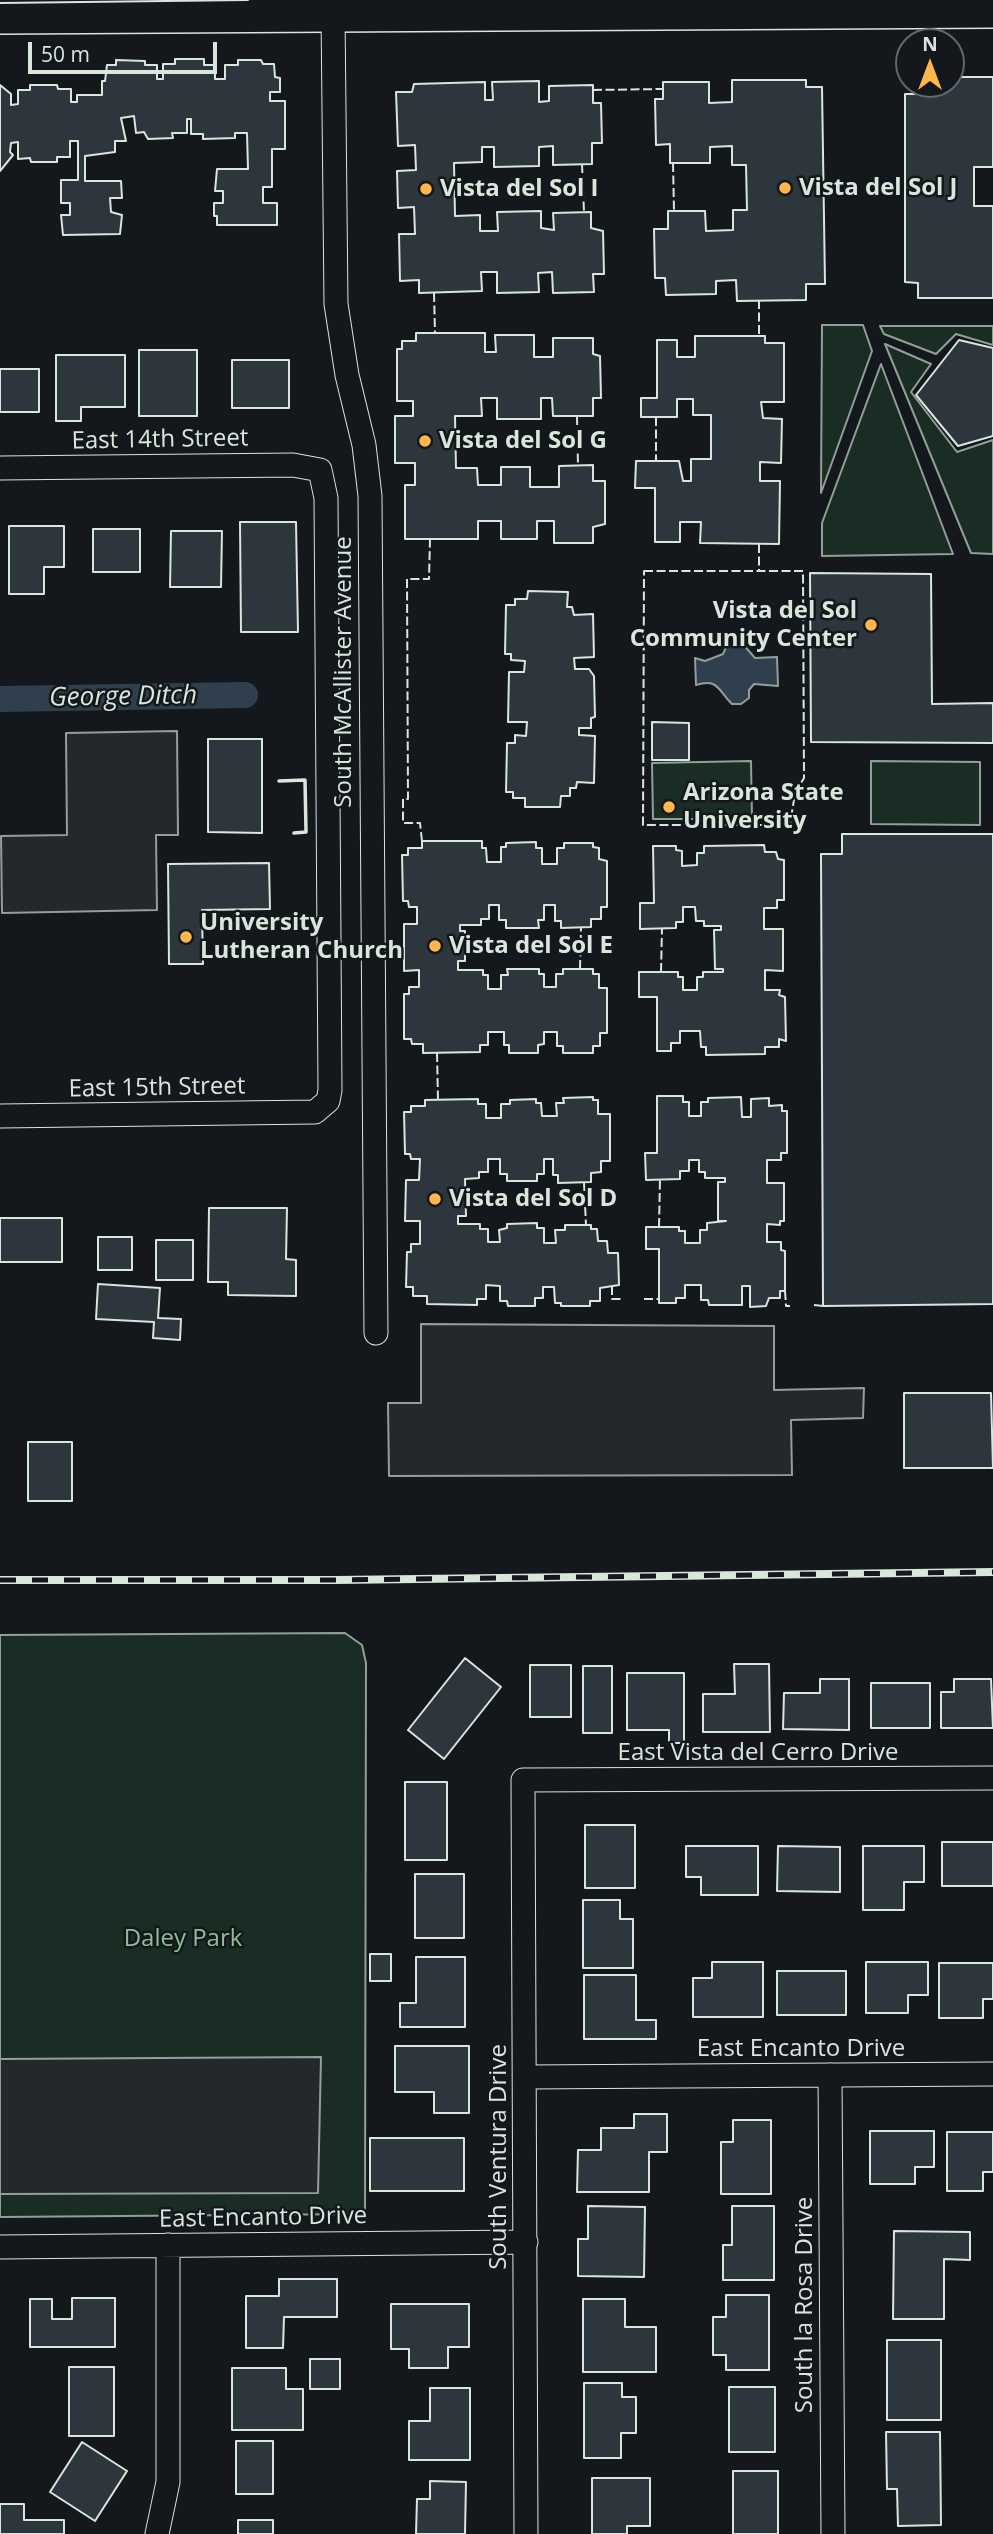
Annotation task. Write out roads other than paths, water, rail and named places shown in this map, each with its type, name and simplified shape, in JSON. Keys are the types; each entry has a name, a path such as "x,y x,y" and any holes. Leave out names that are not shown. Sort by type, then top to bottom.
{"main road":[{"path":"0,16 993,10"}],"street":[{"name":"South McAllister Avenue","path":"333,13 336,304 364,445 370,496 376,1333"},
{"name":"East 14th Street","path":"0,468 293,466 320,470"},
{"name":"South McAllister Avenue","path":"315,1112 328,1101 330,1090 327,512 325,485 320,470"},
{"name":"East 15th Street","path":"0,1116 315,1112"},
{"name":"East Vista del Cerro Drive","path":"523,1780 993,1778"},
{"name":"South Ventura Drive","path":"523,1780 526,2534"},
{"name":"East Encanto Drive","path":"526,2077 993,2074"},
{"name":"South la Rosa Drive","path":"830,2075 833,2534"},
{"name":"East Encanto Drive","path":"0,2247 526,2242"},
{"path":"157,2534 168,2482 168,2245"}],"water":[{"path":"733,641 742,643 755,658 777,657 778,686 754,684 749,690 749,698 741,704 732,704 713,684 696,685 695,658 705,661 723,654 727,645"}],"waterway":[{"name":"George Ditch","path":"0,699 245,695"}],"tram line":[{"path":"0,3 248,0"}],"railway":[{"path":"0,1580 336,1580 993,1572"}],"place":[{"name":"Vista del Sol J","path":"785,188"},
{"name":"Vista del Sol I","path":"426,189"},
{"name":"Vista del Sol G","path":"425,441"},
{"name":"Vista del Sol Community Center","path":"871,625"},
{"name":"Arizona State University","path":"669,807"},
{"name":"University Lutheran Church","path":"186,937"},
{"name":"Vista del Sol E","path":"435,946"},
{"name":"Vista del Sol D","path":"435,1199"}],"park label":[{"name":"Daley Park","path":"183,1939"}]}
